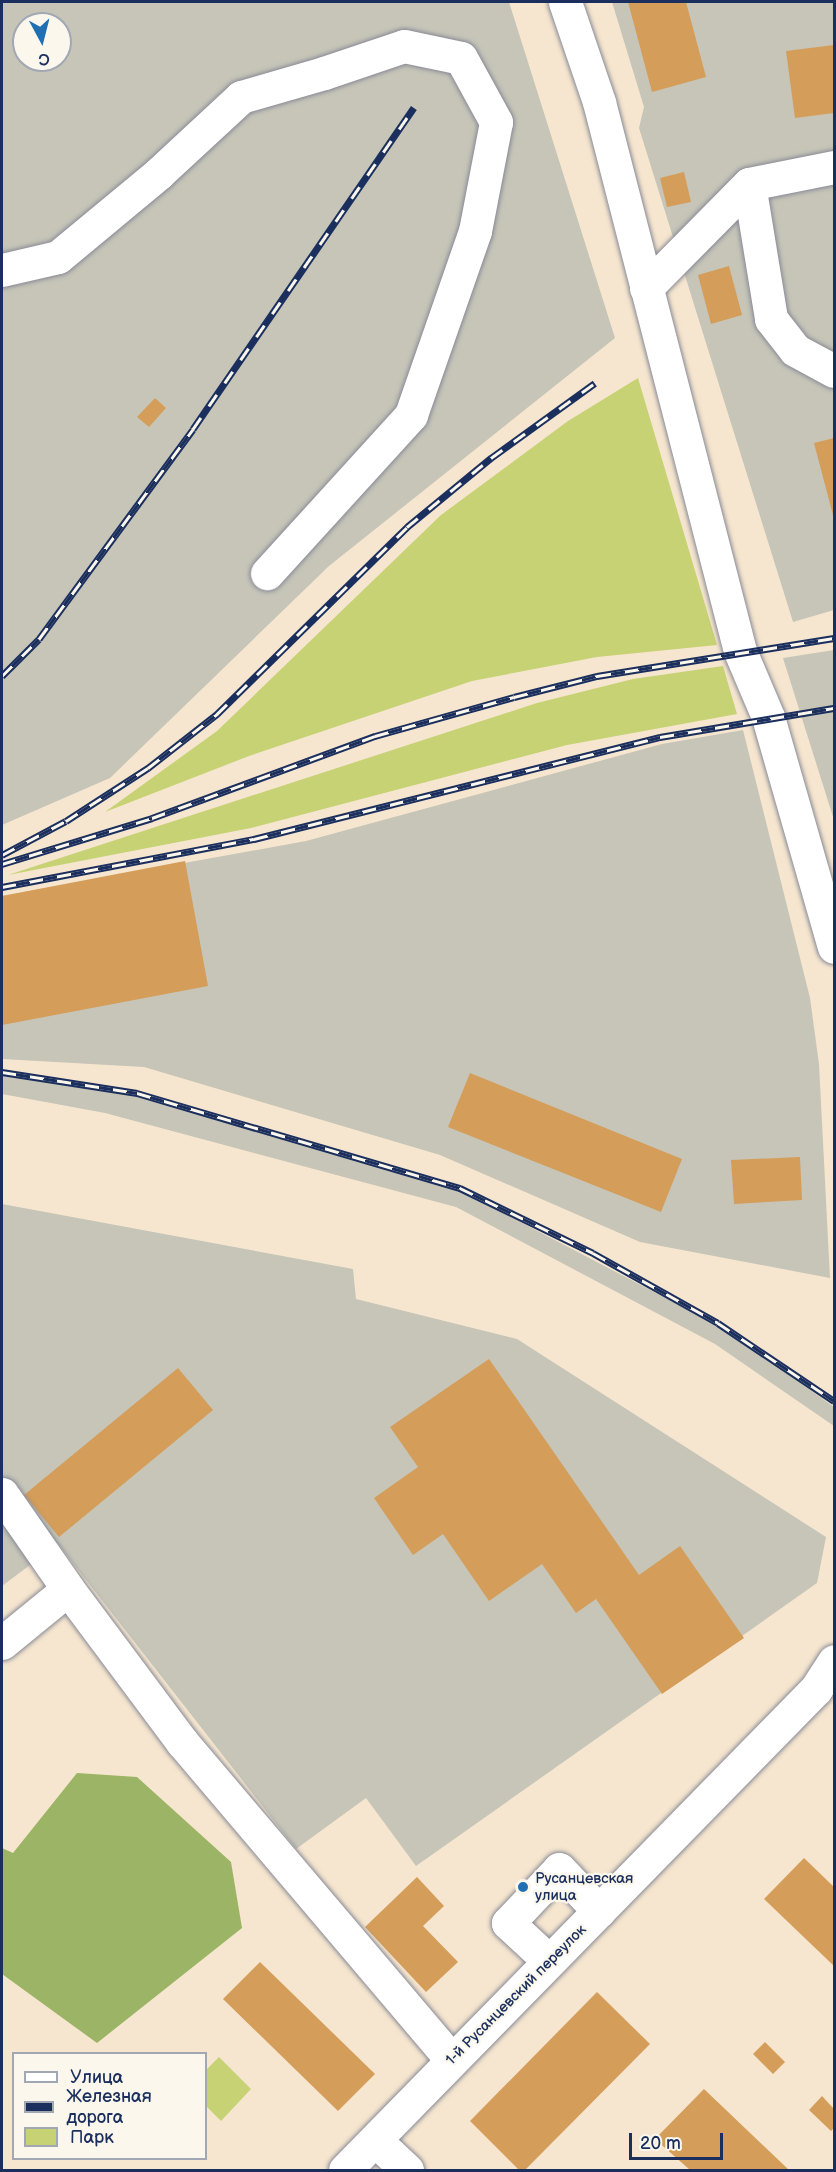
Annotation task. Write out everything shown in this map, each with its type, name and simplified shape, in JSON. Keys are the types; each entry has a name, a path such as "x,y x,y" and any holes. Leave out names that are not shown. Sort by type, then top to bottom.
{"street":[{"path":"565,2 599,102 740,651 768,717 834,947"},
{"path":"2,270 58,257 159,173 240,97 324,73 404,46 461,58 496,122 475,231 411,415 267,573"},
{"path":"646,288 749,184 834,167"},
{"path":"749,184 771,319 795,350 834,371"},
{"path":"2,1494 68,1589 182,1742 452,2060"},
{"path":"2,1643 68,1589"},
{"name":"1-й Русанцевский переулок","path":"345,2170 816,1689 834,1661"},
{"path":"549,1961 508,1923 559,1869 599,1911"},
{"path":"375,2140 406,2170"}],"shaded area":[{"path":"2,2 509,2 615,338 329,566 110,778 2,825"},
{"path":"612,2 834,2 834,610 793,622 639,128 644,107"},
{"path":"834,650 834,820 783,658"},
{"path":"743,730 810,998 819,1064 830,1278 640,1242 440,1155 144,1067 2,1059 2,896 306,841 662,744"},
{"path":"2,1070 115,1088 463,1192 725,1329 834,1407 834,1426 715,1344 456,1207 105,1113 2,1094"},
{"path":"2,1204 353,1269 356,1299 517,1339 826,1537 817,1583 416,1866 366,1798 296,1849 58,1544 2,1586"}],"green space":[{"path":"638,378 717,645 597,657 472,681 249,756 105,812 217,731 441,515 568,421"},
{"path":"723,666 737,714 567,745 251,828 8,875 537,703 633,679"},
{"path":"77,1773 137,1777 231,1862 242,1928 97,2043 2,1974 2,1848 13,1853"},
{"path":"219,2057 251,2089 221,2121 207,2107 207,2069"}],"building":[{"path":"628,2 686,2 706,77 652,92"},
{"path":"834,45 834,113 795,118 786,51"},
{"path":"684,172 691,202 667,207 660,178"},
{"path":"729,266 742,315 711,324 698,275"},
{"path":"155,398 166,408 149,427 137,417"},
{"path":"834,438 834,519 814,443"},
{"path":"185,861 208,986 2,1025 2,896"},
{"path":"470,1073 682,1159 661,1212 448,1127"},
{"path":"800,1157 802,1200 734,1204 731,1160"},
{"path":"489,1359 639,1575 680,1546 744,1638 662,1694 596,1599 576,1613 542,1564 489,1601 443,1534 413,1555 374,1498 418,1467 390,1427"},
{"path":"178,1368 213,1410 59,1537 24,1495"},
{"path":"804,1858 834,1887 834,1966 764,1899"},
{"path":"417,1877 444,1906 423,1926 458,1962 426,1992 365,1927"},
{"path":"260,1962 375,2074 338,2111 223,1999"},
{"path":"597,1992 650,2044 525,2170 519,2170 470,2121"},
{"path":"765,2042 785,2062 773,2074 753,2054"},
{"path":"704,2089 789,2170 690,2170 655,2139"},
{"path":"822,2096 834,2109 834,2128 831,2131 809,2110"}],"railway":[{"path":"2,676 39,639 193,429 414,108"},
{"path":"2,855 66,821 148,768 217,714 407,527 491,458 595,383"},
{"path":"2,864 152,818 375,736 514,697 597,676 834,638"},
{"path":"2,887 254,839 660,737 834,708"},
{"path":"2,1072 137,1093 460,1188 593,1253 718,1323 834,1401"}],"place":[{"name":"Русанцевская улица","path":"523,1887"}]}
